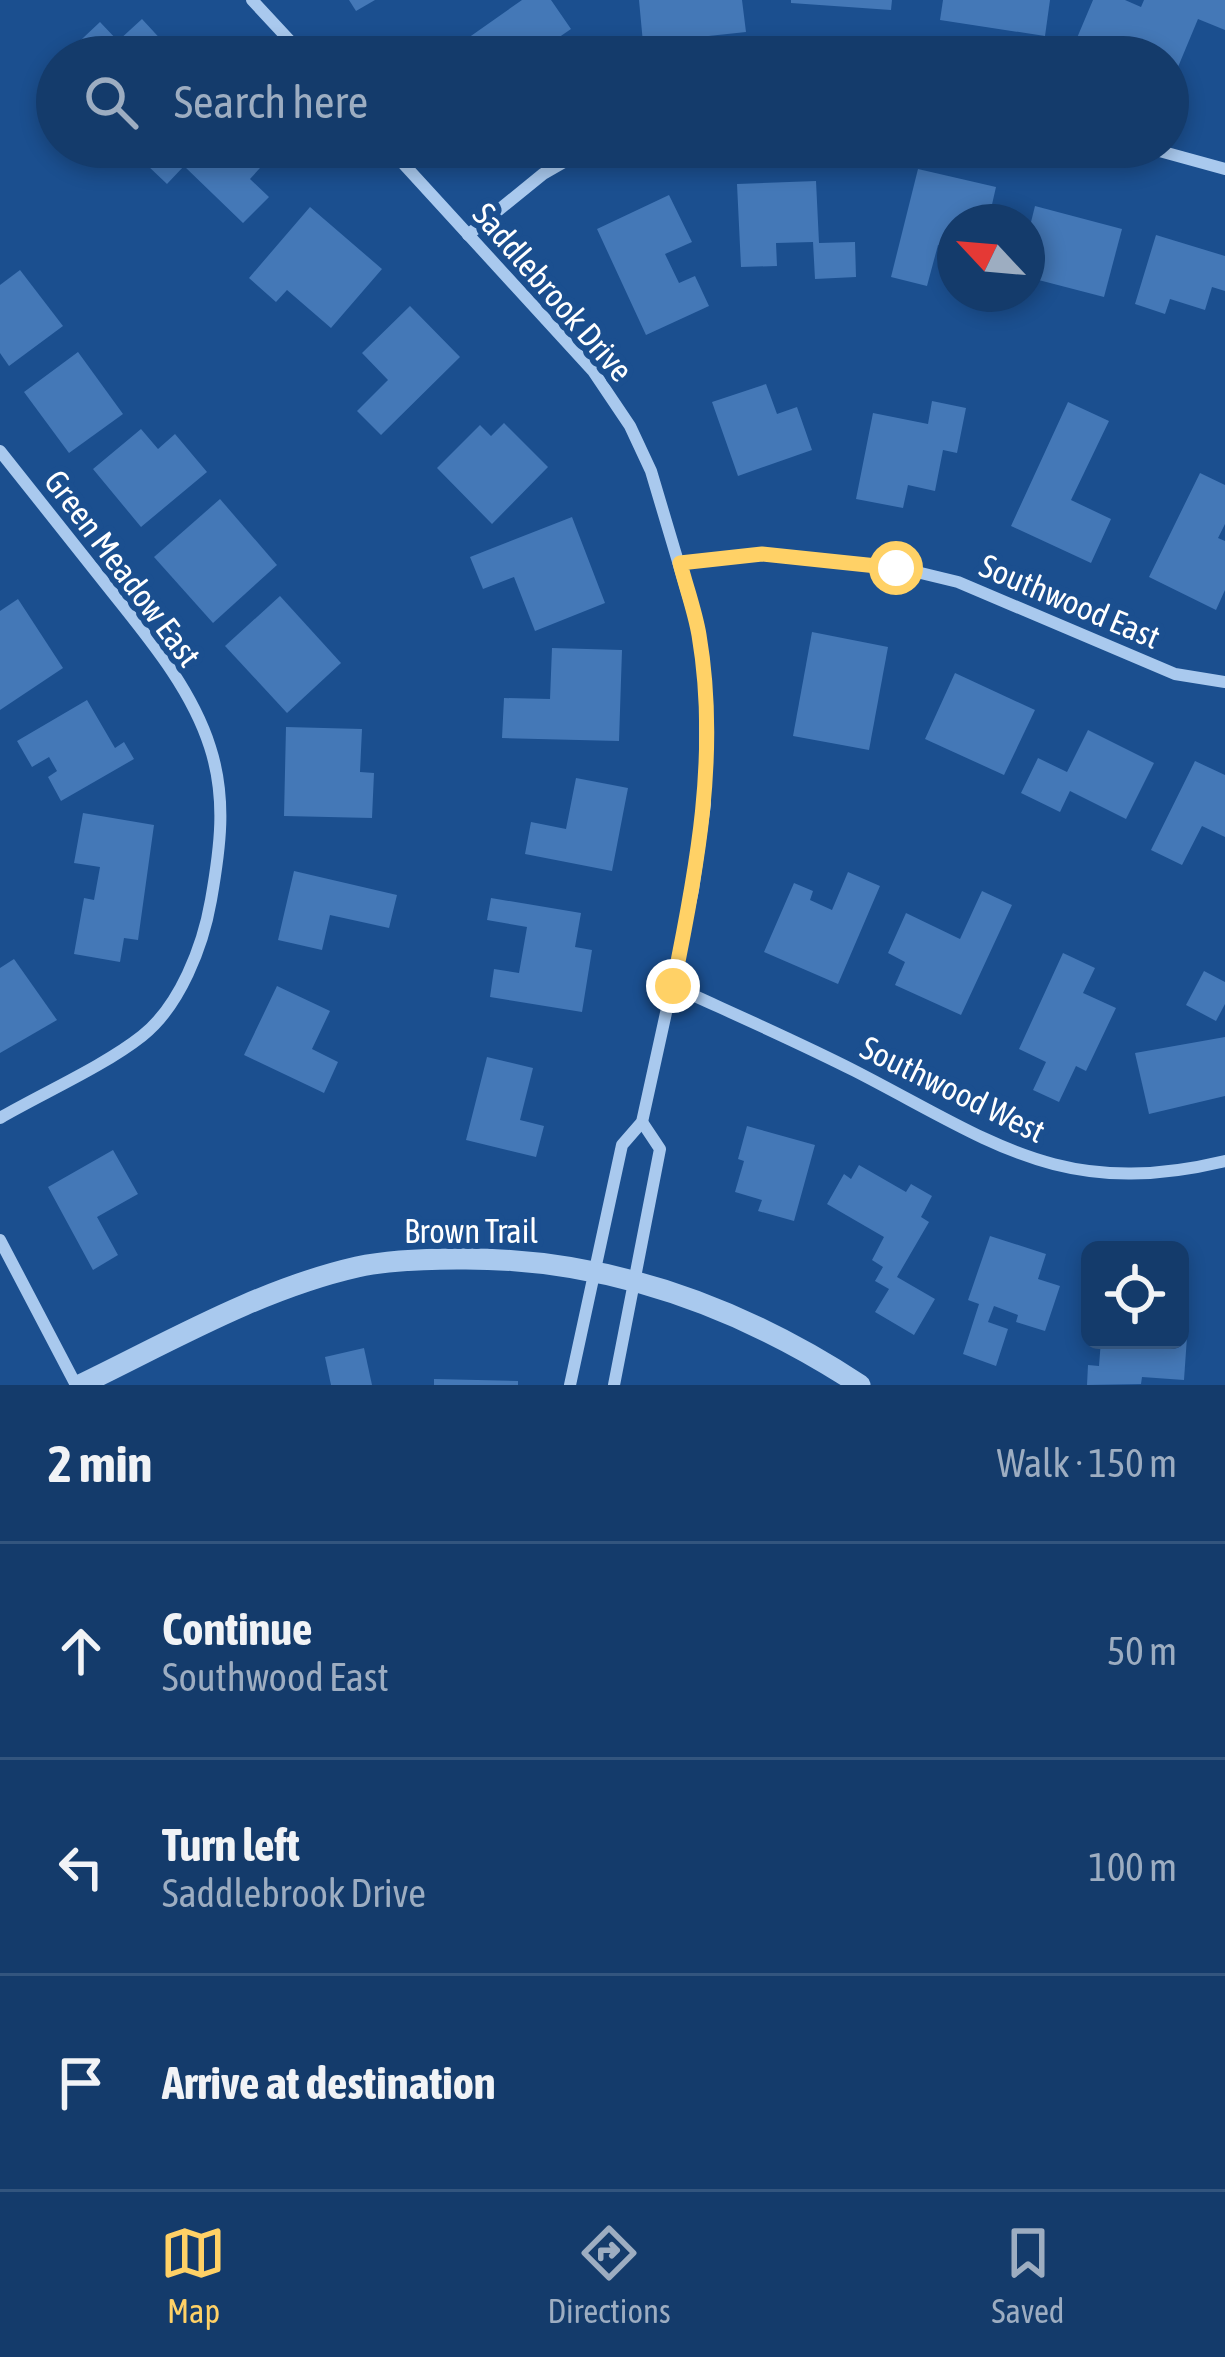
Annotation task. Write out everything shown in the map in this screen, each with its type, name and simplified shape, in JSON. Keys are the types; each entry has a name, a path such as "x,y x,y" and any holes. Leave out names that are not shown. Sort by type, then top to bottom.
{"street":[{"path":"252,0 285,36"},
{"path":"1189,159 1225,169"},
{"name":"Saddlebrook Drive","path":"407,168 593,371 630,426 652,471 699,632 705,689 705,804 673,986 642,1122 622,1144 570,1385"},
{"path":"468,235 553,168"},
{"name":"Green Meadow East","path":"0,451 155,647 211,748 222,805 221,844 207,924 163,1015 142,1036 0,1118"},
{"name":"Southwood East","path":"680,563 762,554 896,568 958,582 1175,674 1225,682"},
{"name":"Southwood West","path":"673,986 855,1071 966,1132 1050,1165 1095,1175 1133,1175 1225,1161"},
{"name":"Saddlebrook Drive","path":"614,1385 660,1149 642,1122"},
{"path":"0,1240 78,1385"},
{"name":"Brown Trail","path":"78,1385 302,1283 359,1267 419,1259 513,1258 637,1280 757,1325 860,1385"}],"building":[{"path":"349,0 375,0 356,11"},
{"path":"522,0 551,0 571,29 561,36 471,36"},
{"path":"639,0 742,0 746,32 642,36"},
{"path":"791,0 892,0 891,10"},
{"path":"943,0 1050,0 1045,36 940,20"},
{"path":"1093,0 1125,0 1141,7 1144,0 1225,0 1225,30 1198,19 1189,41 1189,36 1078,36"},
{"path":"142,19 158,36 123,36"},
{"path":"100,22 113,36 85,36"},
{"path":"150,168 182,168 167,184"},
{"path":"186,168 260,168 250,179 269,197 243,223"},
{"path":"918,169 996,187 992,204 937,204 937,249 927,286 891,277"},
{"path":"816,181 819,243 855,242 856,277 815,279 813,242 776,243 777,266 741,267 737,184"},
{"path":"669,195 692,242 665,254 679,283 695,276 709,306 646,335 597,229"},
{"path":"310,207 382,269 331,328 287,290 276,302 249,278"},
{"path":"1045,209 1122,229 1104,297 1045,282"},
{"path":"1156,235 1225,256 1225,291 1212,287 1205,310 1170,299 1165,314 1135,304"},
{"path":"20,270 63,326 9,366 0,353 0,285"},
{"path":"410,306 460,357 381,435 357,411 388,380 362,353"},
{"path":"78,352 123,414 69,453 24,392"},
{"path":"766,384 777,414 797,407 812,450 738,476 712,402"},
{"path":"932,401 966,408 957,453 943,450 935,491 908,485 903,508 856,499 873,413 928,424"},
{"path":"1068,402 1109,421 1071,500 1111,519 1091,563 1011,526"},
{"path":"504,423 548,467 492,524 437,468 480,425 491,436"},
{"path":"141,429 158,449 175,434 207,472 141,527 93,469"},
{"path":"1200,473 1225,485 1225,524 1218,538 1225,541 1225,590 1216,610 1149,577"},
{"path":"220,499 277,565 213,623 154,557"},
{"path":"572,517 605,603 535,631 514,577 483,589 470,557"},
{"path":"280,596 341,663 287,713 225,646"},
{"path":"18,599 63,668 0,710 0,611"},
{"path":"812,632 888,647 869,750 793,736"},
{"path":"552,648 622,650 619,741 502,738 504,698 550,699"},
{"path":"955,673 1035,710 1004,775 925,739"},
{"path":"87,700 115,748 124,742 134,759 61,801 48,777 57,771 49,757 32,767 17,741"},
{"path":"286,727 362,729 360,772 374,773 372,818 284,816"},
{"path":"1088,730 1154,763 1126,819 1070,791 1060,812 1021,793 1038,758 1067,772"},
{"path":"1195,761 1225,775 1225,837 1202,826 1182,865 1151,850"},
{"path":"576,778 628,788 612,871 525,854 531,822 566,829"},
{"path":"83,813 154,825 138,940 124,938 120,962 74,954 84,898 94,900 100,867 74,863"},
{"path":"294,871 397,895 389,928 330,915 322,950 278,940"},
{"path":"848,872 880,886 838,984 764,952 794,883 813,891 810,900 832,910"},
{"path":"982,891 1012,905 961,1015 895,985 905,962 888,953 906,913 960,939"},
{"path":"491,898 581,913 575,947 592,950 582,1012 490,997 494,969 519,973 527,927 487,920"},
{"path":"1063,953 1095,968 1083,993 1116,1008 1086,1071 1076,1066 1059,1102 1033,1090 1046,1062 1019,1049"},
{"path":"14,959 57,1020 0,1053 0,968"},
{"path":"1204,971 1225,982 1225,1004 1216,1021 1186,1005"},
{"path":"277,986 330,1011 312,1049 338,1062 324,1093 244,1055"},
{"path":"1225,1037 1225,1096 1149,1114 1135,1053"},
{"path":"487,1057 533,1068 520,1120 544,1126 536,1157 466,1140"},
{"path":"747,1126 815,1145 794,1221 758,1211 762,1200 735,1192"},
{"path":"113,1150 138,1194 97,1217 118,1255 93,1270 48,1187"},
{"path":"859,1165 906,1192 911,1184 932,1196 921,1217 929,1222 897,1277 935,1299 914,1335 875,1312 889,1289 875,1281 883,1267 872,1260 884,1237 827,1204 844,1174 851,1179"},
{"path":"990,1236 1046,1254 1038,1279 1060,1286 1045,1331 1016,1322 1018,1315 994,1306 988,1322 1008,1329 996,1366 963,1354 979,1304 968,1300"},
{"path":"364,1348 372,1385 331,1385 325,1357"},
{"path":"1100,1349 1186,1349 1184,1380 1142,1377 1141,1384 1087,1385 1088,1365 1099,1366"},
{"path":"434,1379 518,1381 518,1385 434,1385"}],"route":[{"path":"673,986 705,804 705,689 699,632 680,563 762,554 896,568"}]}
